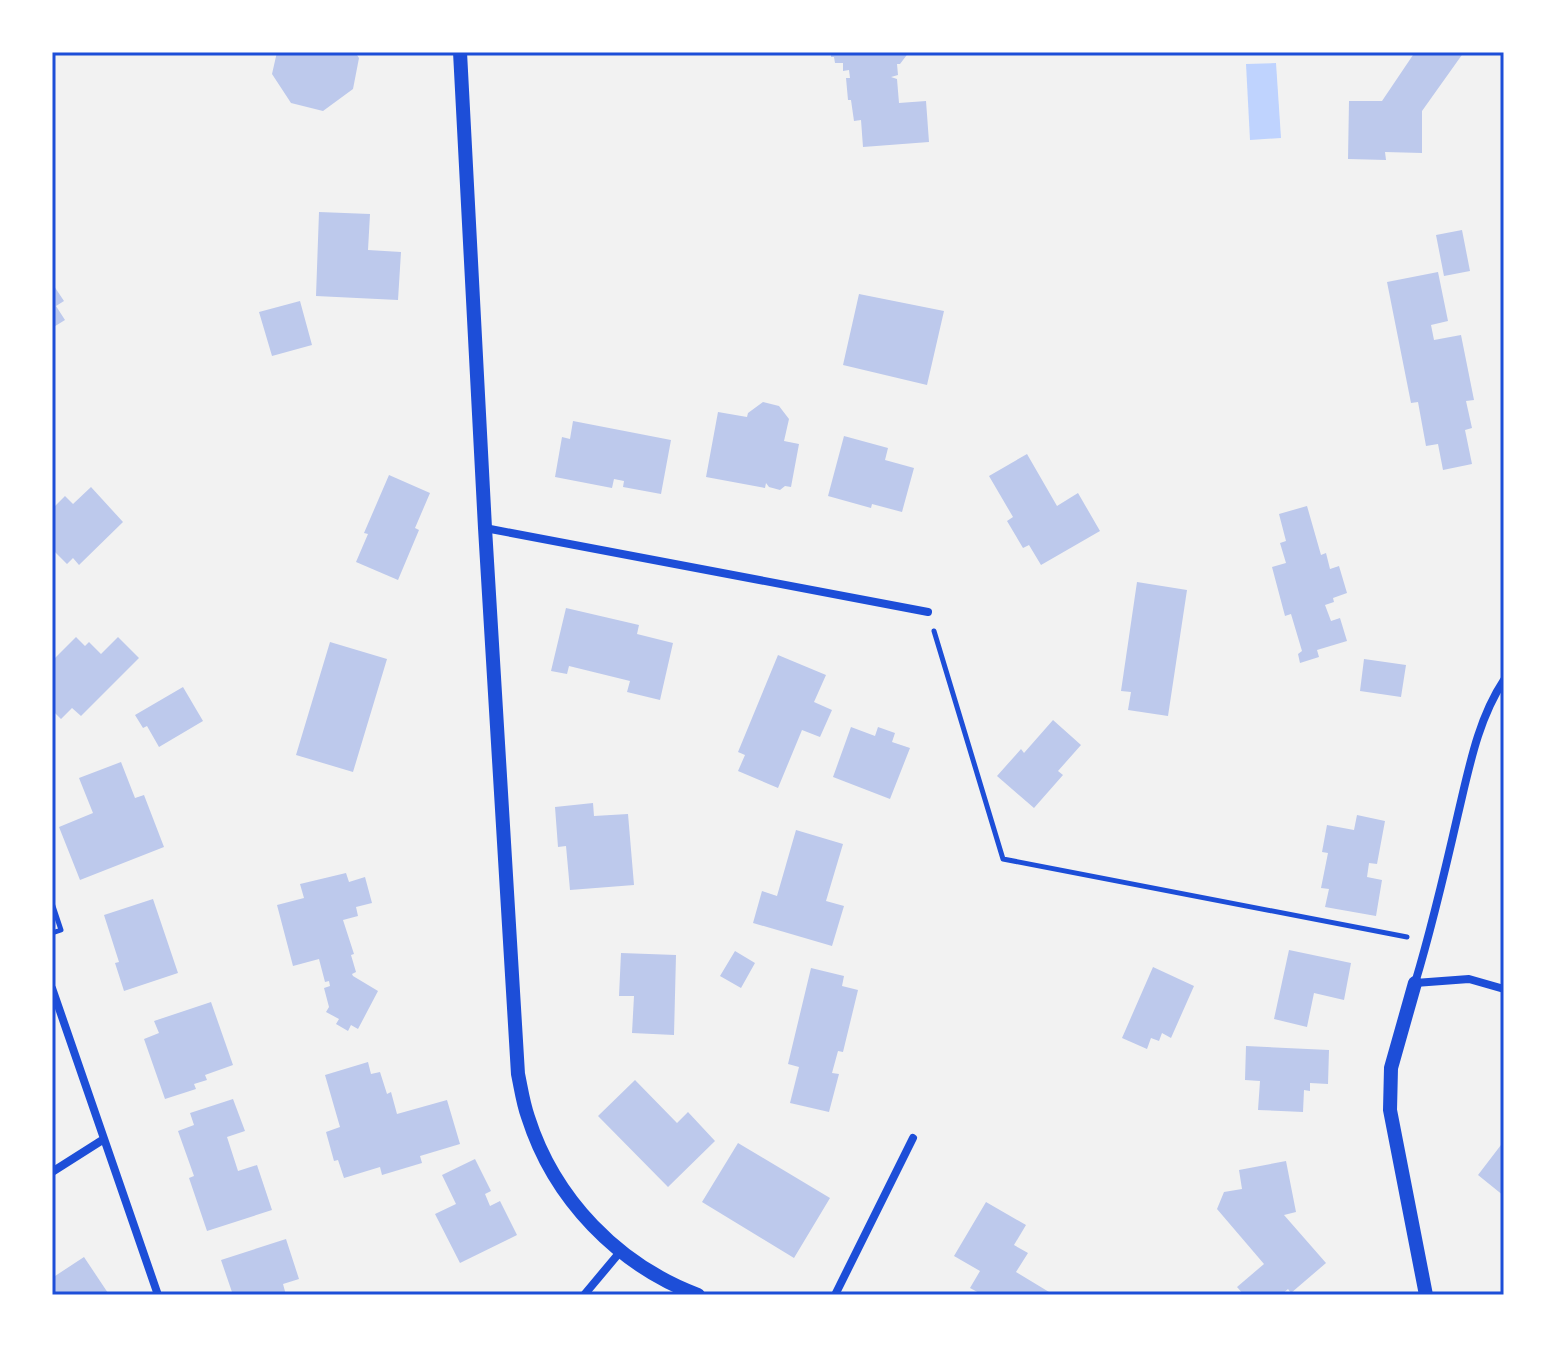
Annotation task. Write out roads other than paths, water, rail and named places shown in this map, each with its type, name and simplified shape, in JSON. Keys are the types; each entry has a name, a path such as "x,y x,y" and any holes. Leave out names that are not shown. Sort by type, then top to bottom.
{"street":[{"path":"460,52 518,1074 528,1117 542,1152 575,1207 595,1230 642,1268 698,1295"},
{"path":"485,528 928,612"},
{"path":"1426,1295 1390,1110 1391,1068 1428,941 1474,750 1492,697 1504,680"},
{"path":"1415,983 1469,979 1504,989"},
{"path":"52,988 158,1295"},
{"path":"835,1295 913,1138"},
{"path":"52,1172 104,1139"},
{"path":"584,1295 620,1252"}],"water":[{"path":"1276,63 1281,138 1250,140 1246,64"}]}
